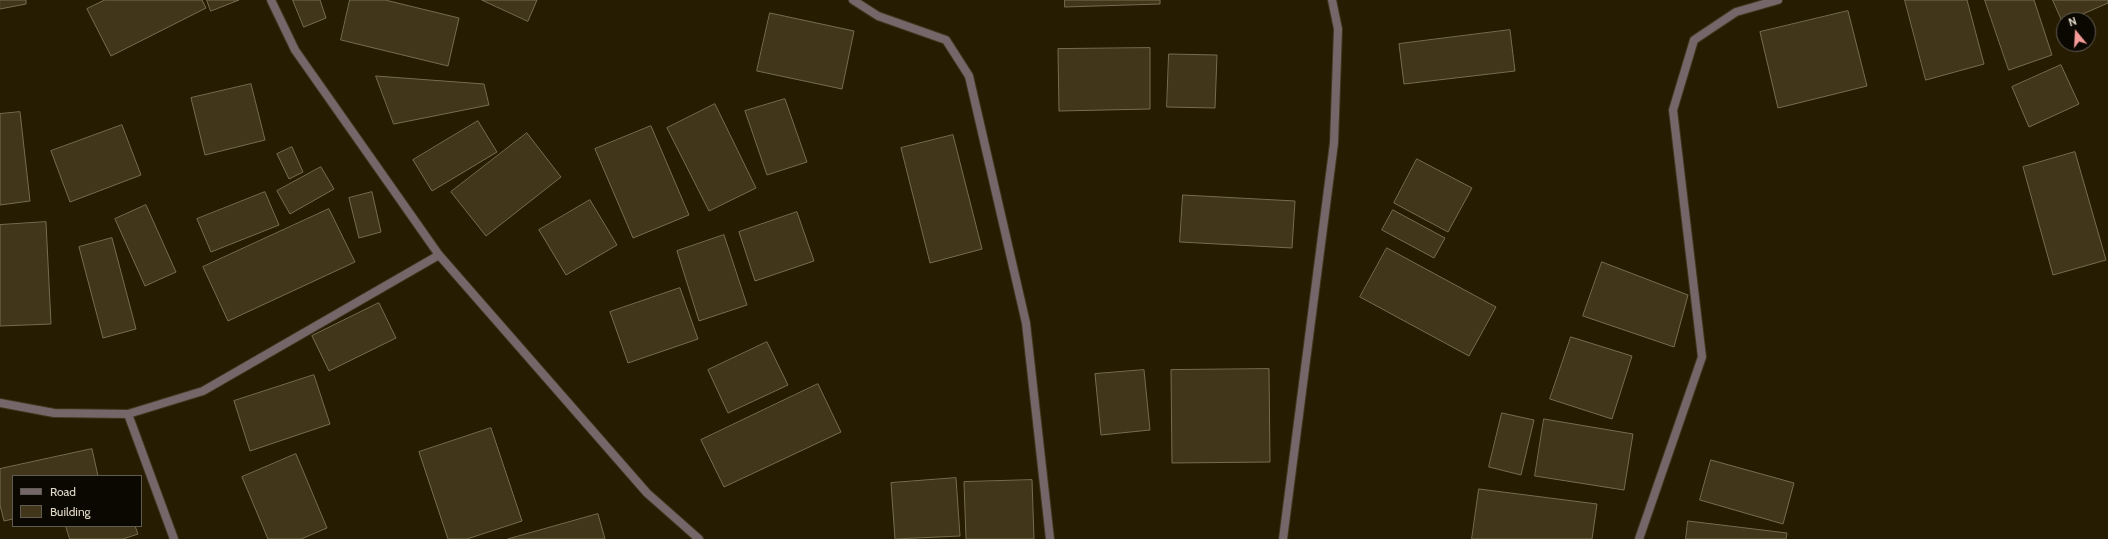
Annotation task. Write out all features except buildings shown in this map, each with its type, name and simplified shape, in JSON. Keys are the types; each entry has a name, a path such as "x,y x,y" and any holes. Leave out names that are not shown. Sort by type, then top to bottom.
{"street":[{"path":"271,0 295,50 439,255 647,493 699,539"},
{"path":"853,0 878,16 946,40 969,76 1026,323 1050,539"},
{"path":"1283,539 1334,143 1338,29 1332,0"},
{"path":"1639,539 1702,357 1673,110 1694,40 1736,12 1778,0"},
{"path":"0,404 54,413 128,414 203,391 439,255"},
{"path":"128,414 174,539"}]}
